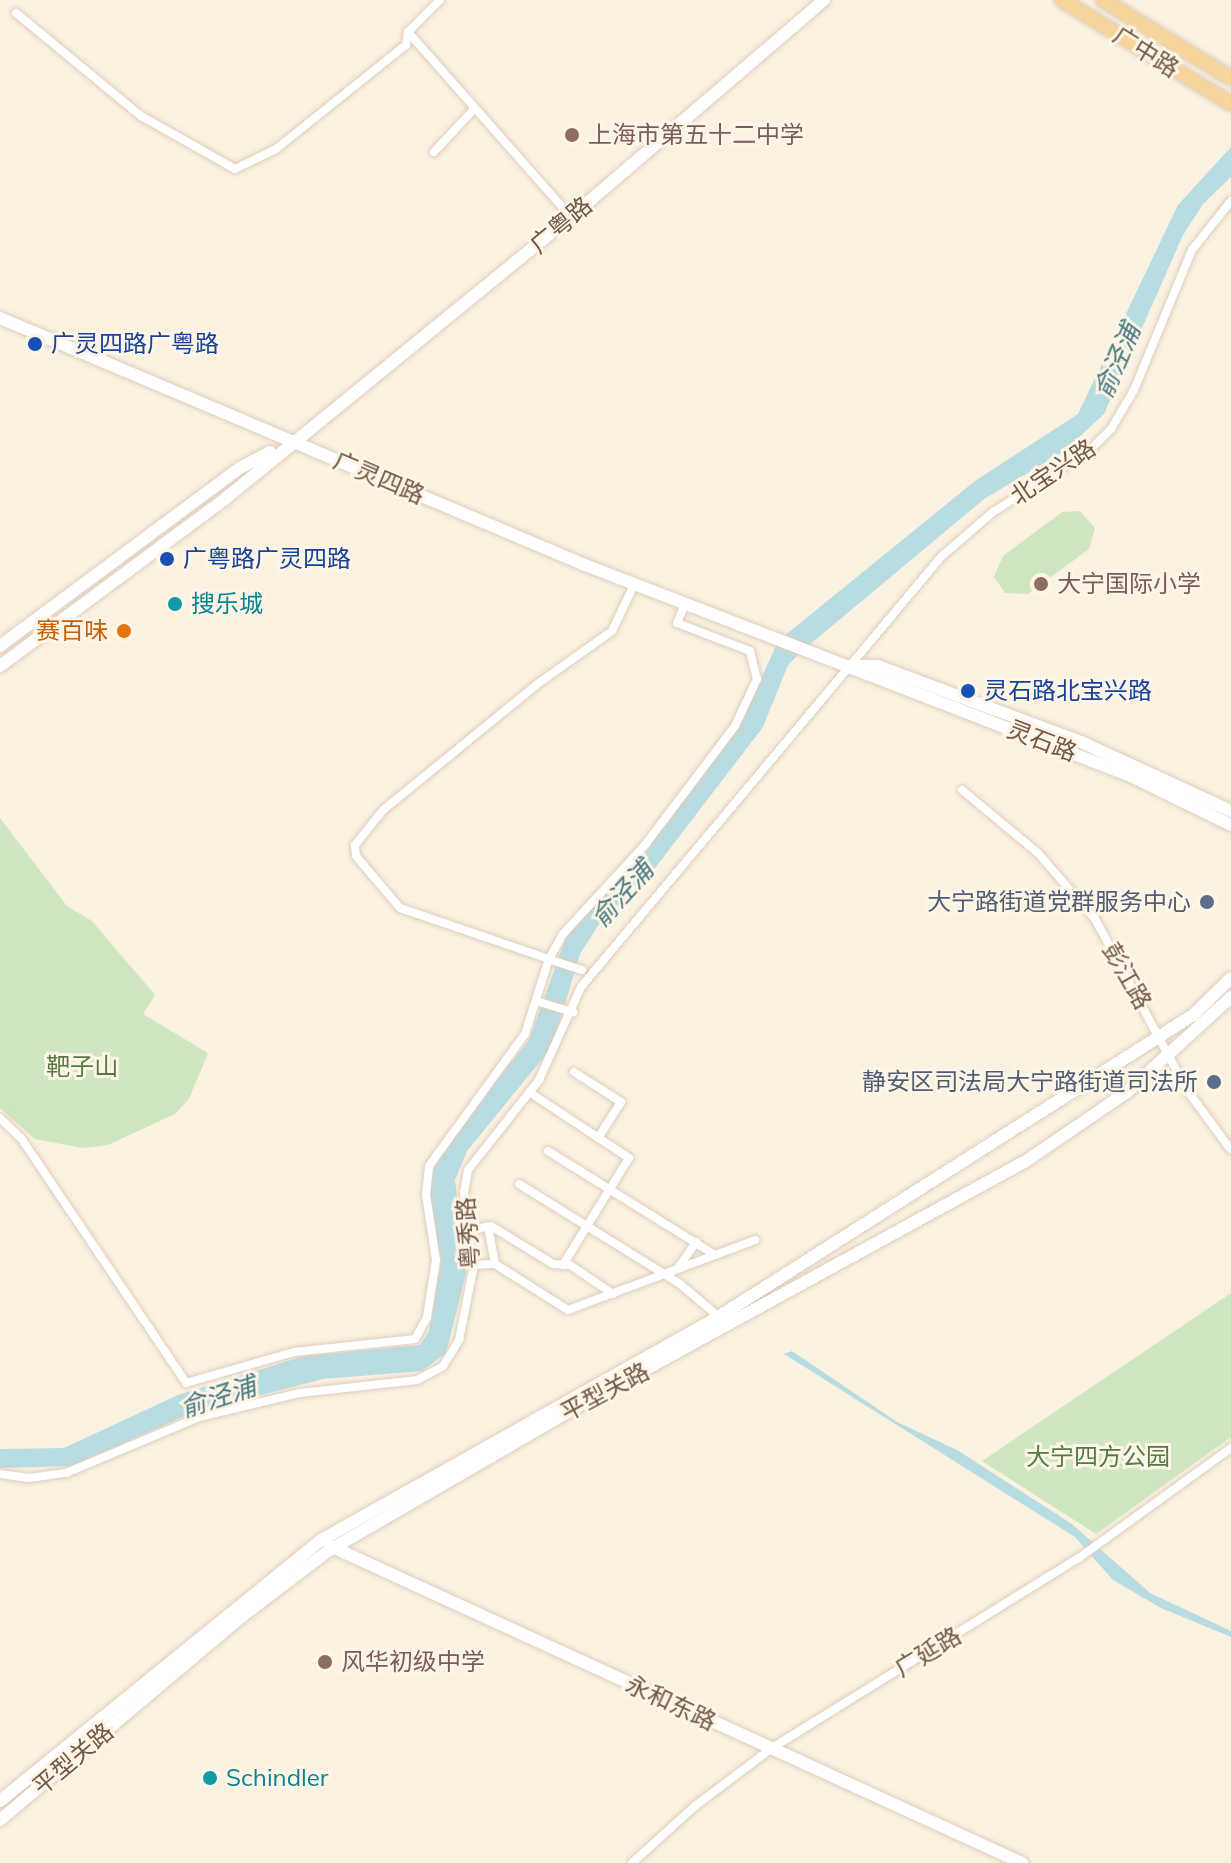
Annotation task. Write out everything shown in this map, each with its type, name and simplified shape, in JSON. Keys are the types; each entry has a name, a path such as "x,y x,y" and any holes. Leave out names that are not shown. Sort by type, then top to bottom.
{"main road":[{"name":"广中路","path":"1062,0 1231,104"},
{"name":"广中路","path":"1103,0 1231,78"}],"street":[{"path":"16,13 141,116 235,169 276,149 406,45 408,32 440,0"},
{"name":"广粤路","path":"0,666 226,498 291,441 571,217 824,0"},
{"path":"408,32 571,217"},
{"path":"434,152 475,108"},
{"name":"北宝兴路","path":"848,666 963,536 1082,456 1113,426 1134,390 1192,250 1231,201"},
{"name":"广灵四路","path":"0,318 634,585 826,660"},
{"name":"广粤路","path":"0,646 240,468 291,441"},
{"path":"582,970 400,908 356,856 355,845 383,810 536,685 612,631 634,585"},
{"path":"0,1118 21,1138 186,1383 294,1352 415,1339 427,1317 436,1260 426,1195 429,1166 525,1034 551,960 578,914 645,845 749,705 757,679 750,651 677,623 685,604"},
{"name":"灵石路","path":"826,660 1120,772 1231,825"},
{"name":"灵石路","path":"848,666 878,666 1081,742 1231,811"},
{"name":"粤秀路","path":"0,1474 29,1478 66,1473 217,1412 300,1393 427,1376 455,1349 473,1265 464,1193 468,1170 529,1092 573,1012 581,987 848,666"},
{"name":"彭江路","path":"962,790 1038,853 1095,919 1202,1114 1231,1150"},
{"name":"平型关路","path":"0,1801 321,1540 719,1317 1193,1015 1231,978"},
{"name":"平型关路","path":"0,1820 245,1614 334,1548 573,1409 1026,1161 1127,1092 1231,997"},
{"path":"536,1001 573,1012"},
{"path":"574,1072 621,1102 598,1138"},
{"path":"529,1092 629,1158 563,1265"},
{"path":"548,1151 715,1255"},
{"path":"519,1184 665,1274 719,1317"},
{"path":"470,1230 488,1227 613,1294"},
{"path":"488,1227 495,1264"},
{"path":"473,1265 495,1264 568,1310 755,1240"},
{"path":"678,1269 696,1242"},
{"name":"广延路","path":"632,1863 772,1748 1079,1558 1231,1448"},
{"name":"永和东路","path":"321,1540 1022,1863"}],"green space":[{"path":"1080,511 1095,528 1089,549 1028,594 1005,593 994,577 1003,556 1062,512"},
{"name":"靶子山","path":"0,818 67,906 92,921 155,995 143,1014 208,1053 189,1099 175,1114 108,1145 83,1148 35,1139 0,1108"},
{"name":"大宁四方公园","path":"1231,1293 1231,1437 1096,1534 982,1461"}],"water":[{"name":"俞泾浦","path":"1231,147 1231,177 1203,204 1183,235 1104,414 1063,452 984,499 788,665 763,727 652,872 599,924 580,954 552,1047 467,1151 455,1180 466,1274 446,1353 422,1371 323,1379 189,1414 72,1466 0,1468 0,1449 64,1448 178,1395 304,1356 420,1345 429,1331 441,1262 430,1195 433,1170 450,1138 529,1040 569,929 741,724 778,641 975,481 1078,414 1178,205"},
{"path":"792,1351 897,1422 957,1450 1072,1524 1150,1593 1231,1631 1231,1637 1161,1608 1113,1580 1075,1537 784,1354"}],"place":[{"name":"上海市第五十二中学","path":"572,135"},
{"name":"广灵四路广粤路","path":"35,344"},
{"name":"广粤路广灵四路","path":"167,559"},
{"name":"大宁国际小学","path":"1041,584"},
{"name":"搜乐城","path":"175,604"},
{"name":"赛百味","path":"124,631"},
{"name":"灵石路北宝兴路","path":"968,691"},
{"name":"大宁路街道党群服务中心","path":"1207,902"},
{"name":"静安区司法局大宁路街道司法所","path":"1214,1082"},
{"name":"风华初级中学","path":"325,1662"},
{"name":"Schindler","path":"210,1778"}]}
